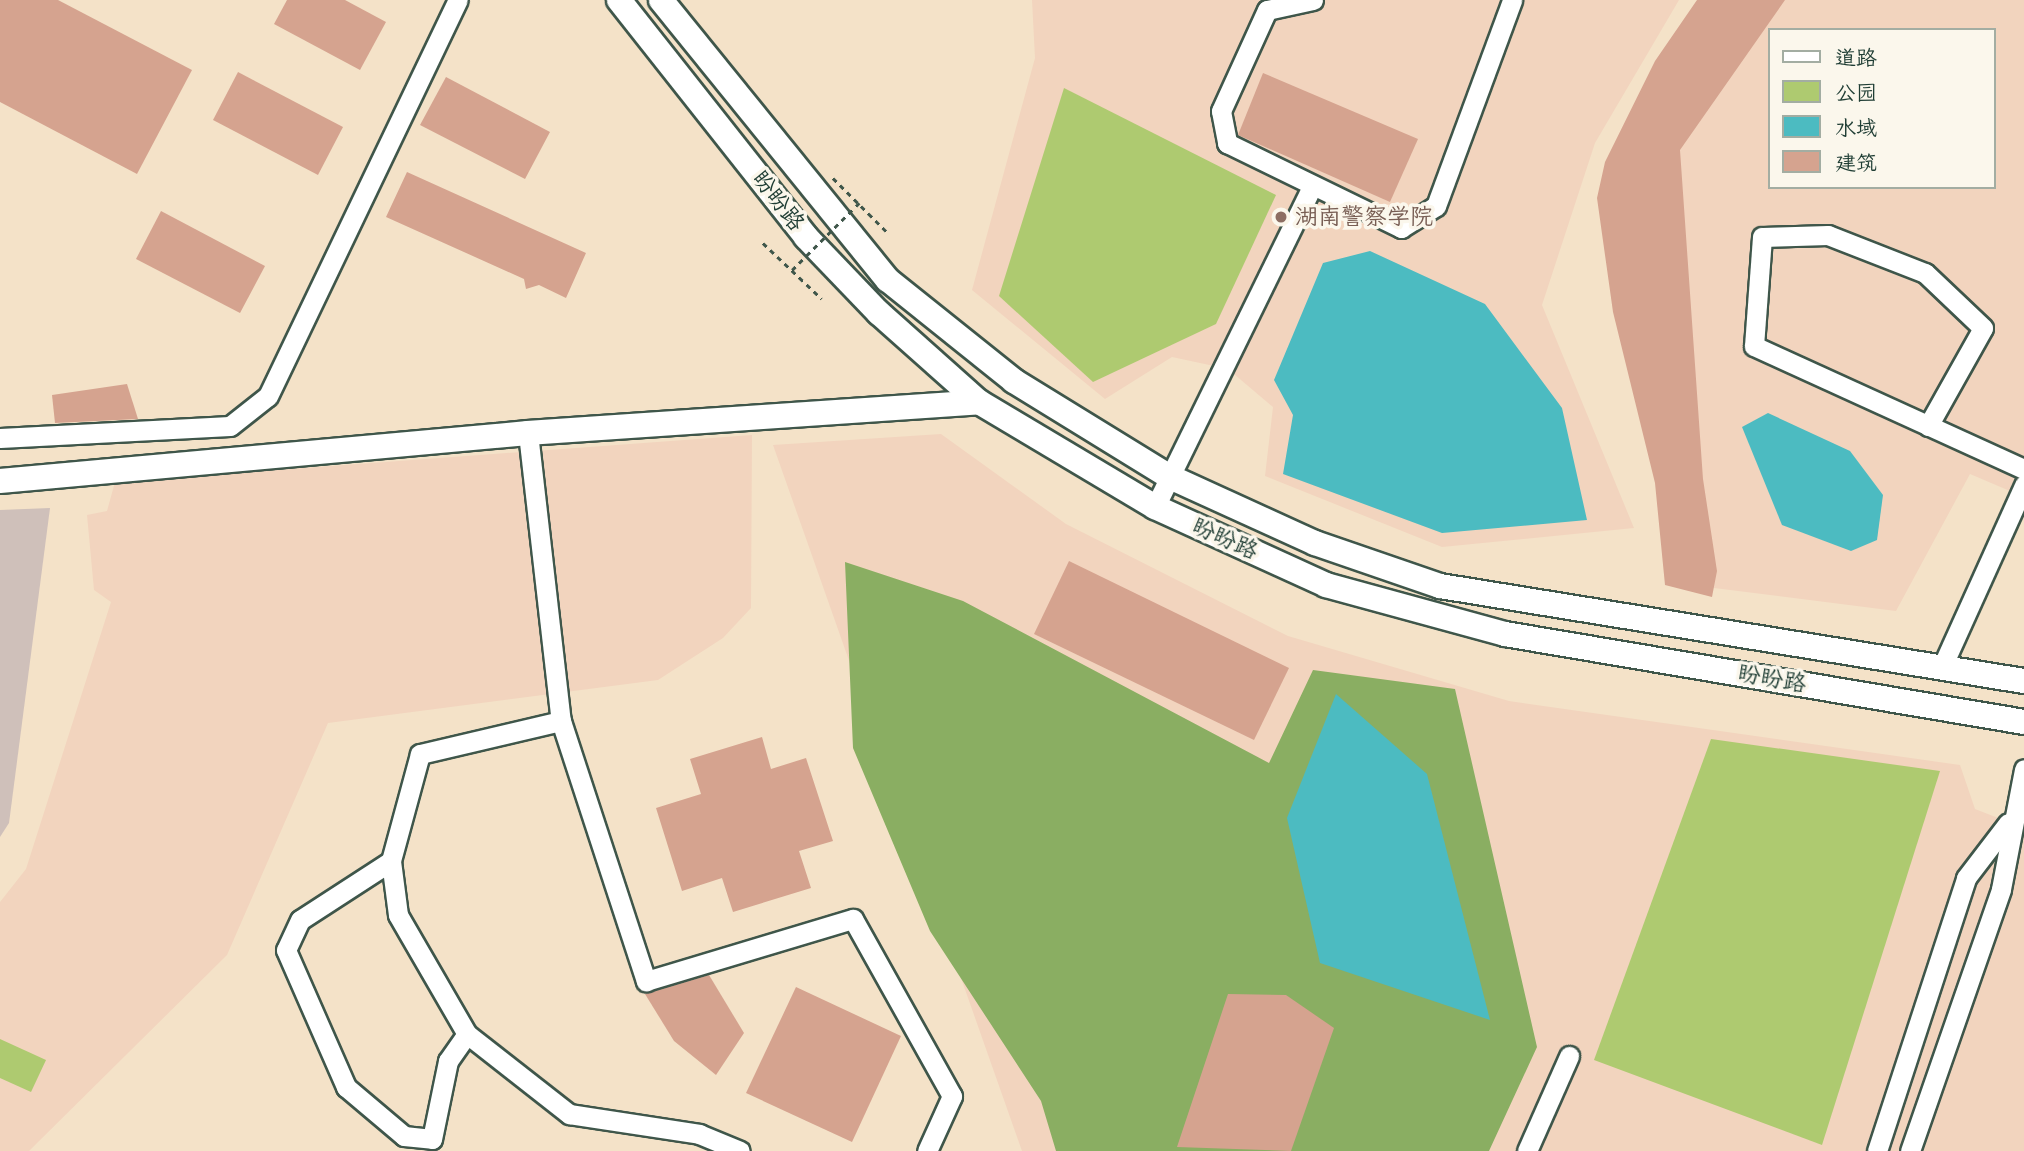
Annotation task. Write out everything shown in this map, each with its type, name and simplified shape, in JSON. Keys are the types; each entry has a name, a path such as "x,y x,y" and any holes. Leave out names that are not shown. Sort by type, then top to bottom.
{"main road":[{"name":"盼盼路","path":"619,0 806,237 879,313 979,402 1155,507 1326,585 1504,634 2024,722"},
{"name":"盼盼路","path":"661,0 888,280 1014,382 1170,477 1315,543 1440,586 2024,681"},
{"path":"0,481 528,433 979,402"}],"lane":[{"path":"0,438 230,426 268,396 458,0"},
{"path":"1312,0 1267,10 1221,111 1227,143 1311,189 1401,228 1436,206 1512,0"},
{"path":"1155,507 1311,189"},
{"path":"1928,426 1983,328 1924,273 1828,234 1762,237 1754,346 1928,426 2024,469"},
{"path":"528,433 561,721 646,981 853,919 952,1096 927,1151"},
{"path":"1942,667 2024,485"},
{"path":"561,721 420,754 391,861 398,915 467,1034 569,1114 699,1135 740,1151"},
{"path":"1910,1151 2001,889 2009,822 2024,769"},
{"path":"1877,1151 1966,878 2009,822"},
{"path":"391,861 300,920 286,950 329,1049 346,1087 404,1136 432,1139 448,1061 467,1034"},
{"path":"1527,1151 1569,1056"}],"path":[{"path":"833,178 889,233"},
{"path":"792,270 859,203"},
{"path":"763,243 822,299"}],"shaded area":[{"name":"湖南警察学院","path":"1032,0 1679,0 1595,143 1542,305 1634,528 1442,547 1265,476 1273,407 1228,369 1172,357 1105,399 972,290 1035,58"},
{"path":"1771,0 2024,0 2024,497 1970,474 1896,611 1706,587 1671,143"},
{"path":"941,434 1066,524 1288,636 1509,701 1960,765 1975,809 2024,828 2024,1151 1022,1151 773,445"},
{"path":"752,435 751,608 723,638 658,680 328,723 227,955 29,1151 0,1151 0,902 26,869 111,602 94,590 87,515 107,511 115,482"},
{"path":"50,508 9,823 0,837 0,510"}],"green space":[{"path":"1064,88 1276,195 1216,324 1093,382 999,296"},
{"path":"845,562 963,601 1269,763 1313,670 1455,689 1537,1047 1489,1151 1056,1151 1041,1101 930,931 853,748"},
{"path":"1711,739 1940,771 1822,1145 1594,1060"},
{"path":"0,1039 46,1060 31,1092 0,1078"}],"water":[{"path":"1370,251 1485,304 1562,408 1587,520 1442,533 1283,474 1293,415 1274,380 1323,263"},
{"path":"1768,413 1850,451 1883,495 1877,540 1851,551 1782,525 1742,427"},
{"path":"1336,694 1427,774 1490,1020 1320,963 1287,818"}],"building":[{"path":"0,0 58,0 192,70 137,174 0,102"},
{"path":"287,0 345,0 386,22 360,70 274,24"},
{"path":"1697,0 1785,0 1680,150 1703,479 1717,571 1712,597 1665,585 1655,483 1613,312 1597,198 1605,162 1655,61"},
{"path":"238,72 343,127 318,175 213,120"},
{"path":"1263,73 1418,139 1390,202 1238,135"},
{"path":"446,77 550,132 525,179 420,125"},
{"path":"407,172 586,253 566,298 539,285 526,289 524,279 386,217"},
{"path":"161,211 265,266 240,313 136,259"},
{"path":"127,384 138,419 55,423 52,395"},
{"path":"1069,561 1289,668 1254,740 1034,634"},
{"path":"762,737 771,769 806,758 833,841 799,851 811,888 733,912 722,878 682,891 656,808 701,794 690,759"},
{"path":"709,975 744,1033 716,1075 674,1041 645,994"},
{"path":"796,987 901,1036 852,1142 746,1093"},
{"path":"1228,994 1286,995 1334,1028 1291,1151 1177,1147"}],"place":[{"name":"湖南警察学院","path":"1281,217"}]}
